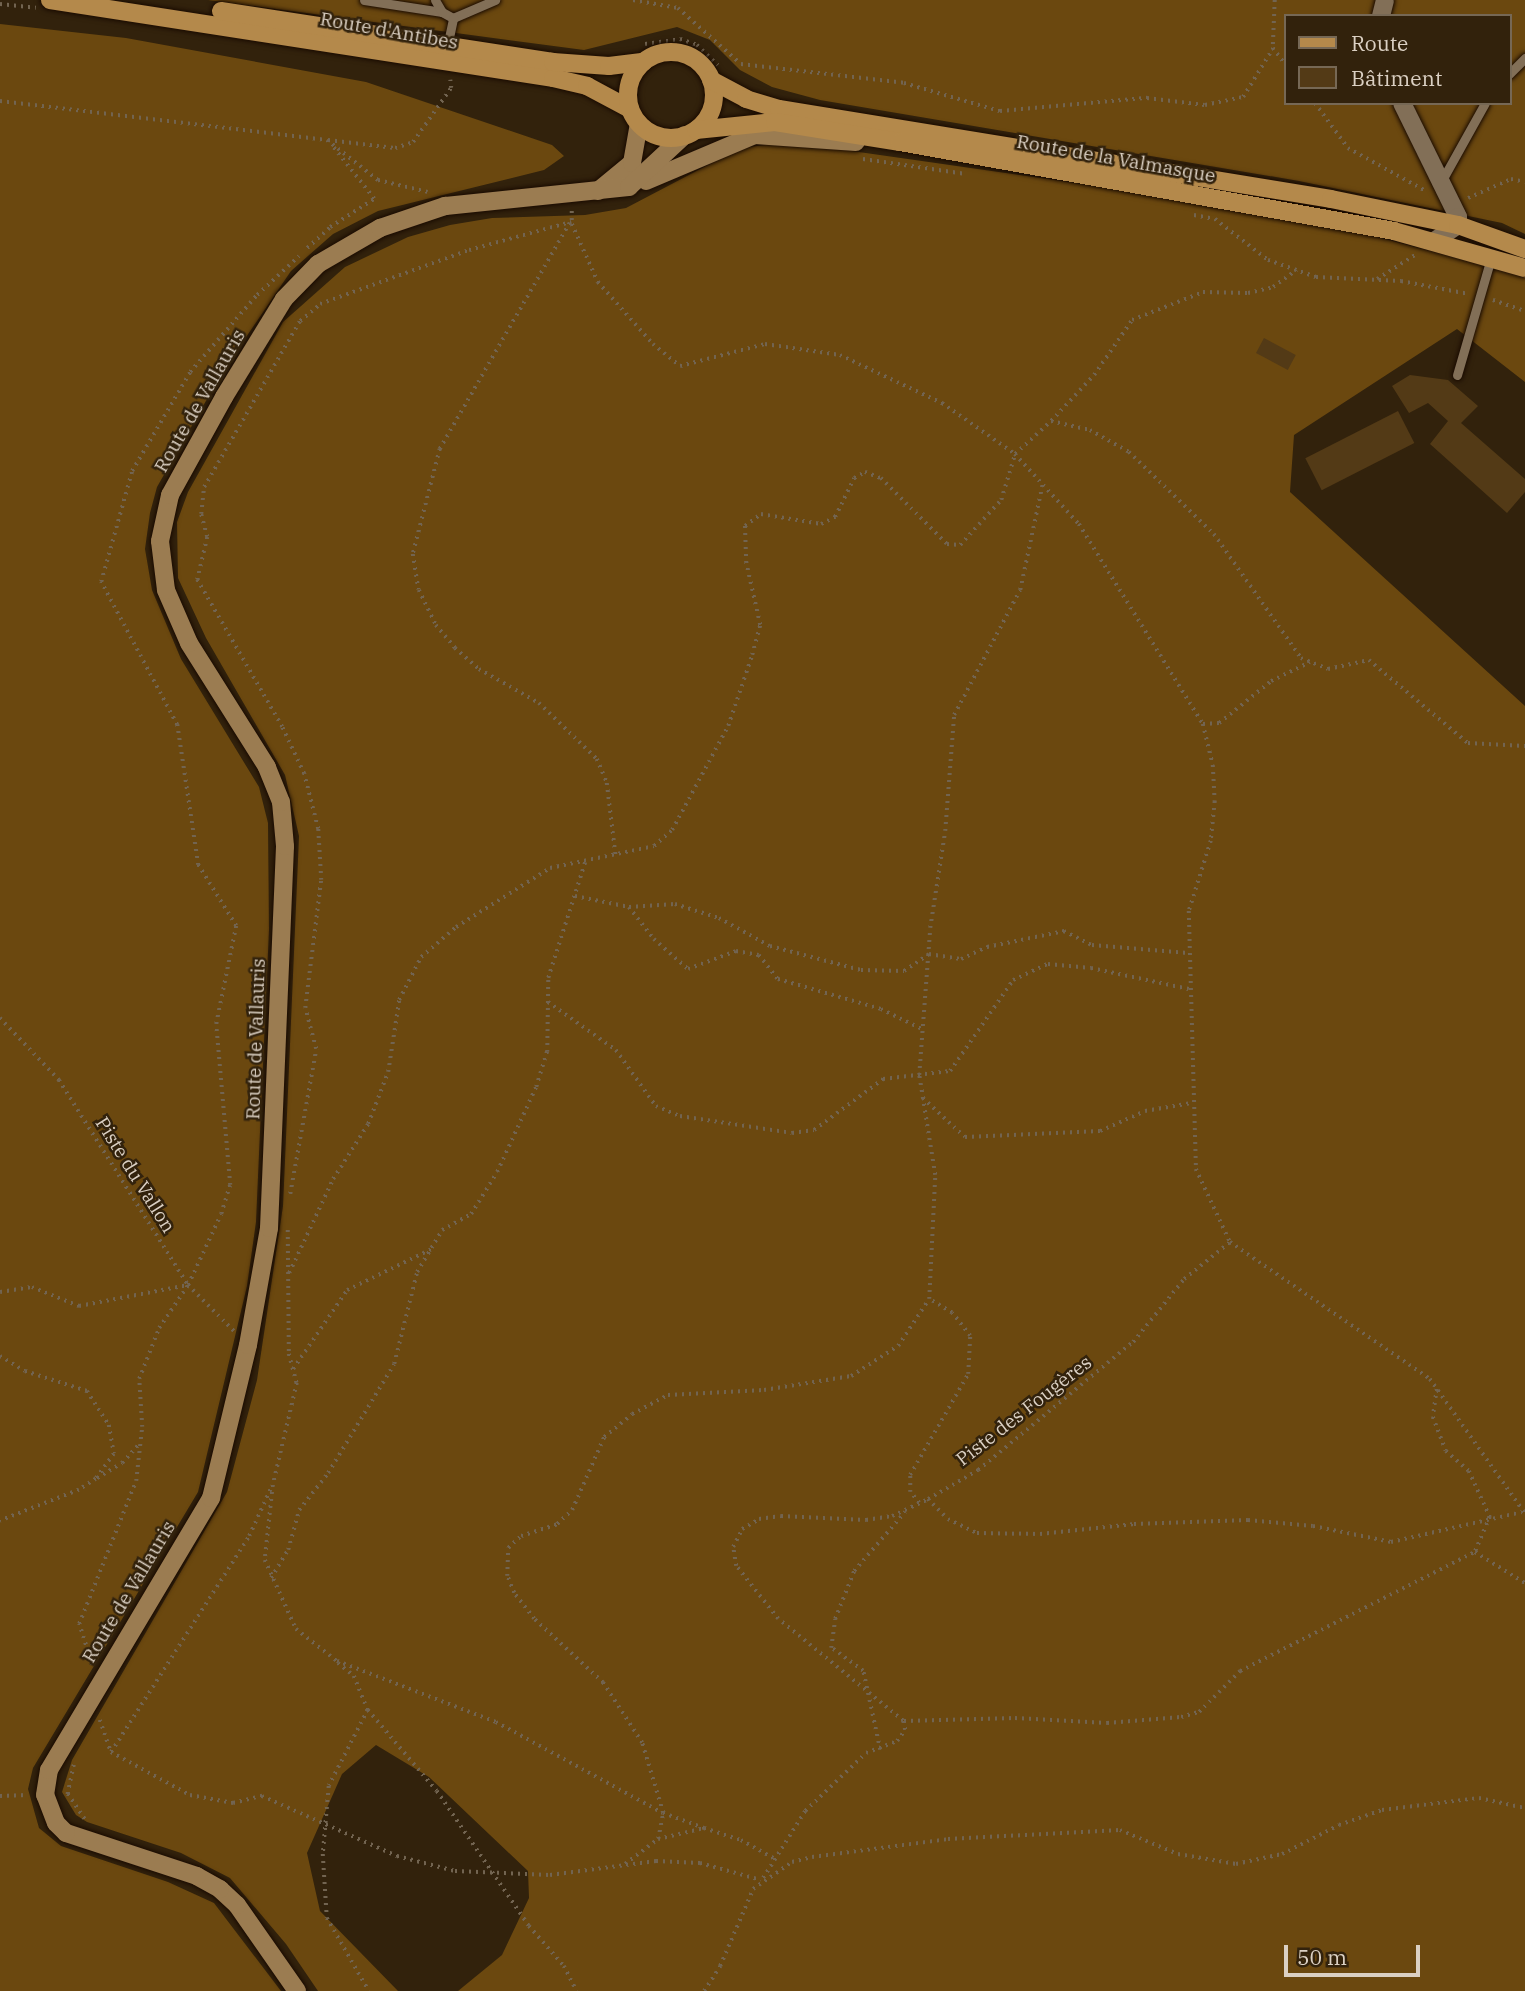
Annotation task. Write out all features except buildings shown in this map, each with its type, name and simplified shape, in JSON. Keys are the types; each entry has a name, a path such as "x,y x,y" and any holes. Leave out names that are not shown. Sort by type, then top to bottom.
{"main road":[{"name":"Route d'Antibes","path":"50,0 553,78 587,86 635,117"},
{"name":"Route d'Antibes","path":"144,0 447,47 591,66 643,62"},
{"path":"597,191 632,163 635,117 629,84 643,62 676,53 697,61 711,80 710,113 629,187"},
{"name":"Route de la Valmasque","path":"711,80 746,99 779,109 1121,162 1458,225 1525,249"},
{"path":"635,117 661,137 691,133"},
{"name":"Route de la Valmasque","path":"691,133 775,122 900,142 1434,240 1525,268"},
{"name":"Route de Vallauris","path":"44,1795 49,1770 211,1499 248,1345 269,1228 285,846 281,803 267,768 189,643 166,590 160,541 170,495 284,299 318,264 380,228 425,212 469,202 629,187 755,135 900,142"},
{"path":"44,1795 56,1823 65,1833 197,1877 220,1889 237,1905 297,1991"}],"street":[{"path":"1403,105 1440,184 1453,205 1458,225 1434,240"}],"lane":[{"path":"364,0 442,12 453,19"},
{"path":"435,0 442,12"},
{"path":"453,19 495,0"},
{"path":"447,47 453,19"},
{"path":"1511,72 1525,58"},
{"path":"1440,184 1484,105"},
{"path":"1457,375 1491,258"}],"path":[{"path":"633,0 678,8 741,64 904,83 1000,111 1147,98 1205,105 1243,97 1273,48 1275,0"},
{"path":"1273,48 1284,63"},
{"path":"0,100 395,148 413,142 451,88 449,74"},
{"path":"1316,105 1348,148 1453,205 1511,179 1525,182"},
{"path":"327,140 377,180 422,193 435,191"},
{"path":"849,157 969,174"},
{"path":"573,194 571,222 440,449 413,554 419,590 436,625 455,648 479,669 539,703 597,759 607,783 615,857"},
{"path":"1190,214 1215,219 1268,260 1316,277 1375,280 1481,296 1525,311"},
{"path":"571,222 598,282 653,344 680,366 765,344 840,355 942,403 1015,454 1079,524 1203,724 1215,802 1211,841 1189,911 1191,1103 1196,1169 1230,1242 1430,1379 1523,1513 1490,1517 1435,1535 1391,1542 1313,1526 1248,1520 1134,1524 1040,1534 977,1533 948,1519 928,1499"},
{"path":"289,1149 288,1205 316,1049 306,1007 321,880 318,829 304,774 282,727 197,580 207,537 201,514 204,487 300,321 320,304 470,250 571,222"},
{"path":"1375,280 1434,240"},
{"path":"287,1276 333,1179 368,1124 388,1072 399,1000 421,957 456,927 550,868 615,857 654,846 672,830 728,726 760,625 746,563 746,526 761,514 821,524 835,517 854,478 865,472 881,478 947,544 960,545 1001,500 1015,454 1051,421 1094,375 1132,320 1203,292 1248,293 1273,287 1296,270"},
{"path":"1051,421 1090,430 1129,452 1214,534 1301,658 1328,669 1369,660 1468,743 1525,746"},
{"path":"658,1839 663,1812 642,1743 603,1683 534,1619 514,1593 508,1576 508,1548 521,1536 557,1524 572,1510 604,1437 632,1414 668,1395 764,1390 851,1376 898,1346 929,1299 935,1175 919,1076 954,715 1020,590 1043,482"},
{"path":"1203,724 1219,723 1271,681 1310,662"},
{"path":"271,1578 288,1550 299,1510 328,1473 394,1364 406,1328 410,1289 442,1230 471,1214 498,1172 547,1052 548,978 585,862"},
{"path":"575,896 629,907 676,904 719,918 770,946 861,970 904,971 929,954 961,958 987,947 1064,931 1092,945 1188,953"},
{"path":"629,907 654,939 688,969 736,951 759,956 778,979 881,1009 924,1031"},
{"path":"548,1002 616,1050 656,1106 680,1116 792,1133 814,1130 883,1079 950,1071 1013,980 1048,964 1091,968 1189,989"},
{"name":"Piste du Vallon","path":"0,1018 59,1080 188,1285 248,1345"},
{"path":"923,1097 965,1137 1100,1131 1145,1111 1191,1103"},
{"path":"288,1217 287,1276 293,1369 297,1383 273,1485 265,1560 271,1578 296,1629 318,1651 354,1676 368,1710 436,1791 494,1875 564,1966 577,1991"},
{"path":"281,1264 285,1226"},
{"name":"Piste des Fougères","path":"903,1721 778,1619 736,1566 733,1547 741,1529 759,1519 781,1516 866,1520 909,1508 978,1470 1133,1342 1184,1279 1230,1242"},
{"path":"293,1369 347,1290 434,1248"},
{"path":"0,1292 32,1286 79,1306 188,1285"},
{"path":"99,1684 79,1624 131,1494 140,1443 139,1379 159,1328 188,1285"},
{"path":"919,1503 910,1492 909,1475 968,1374 969,1361 970,1336 952,1313 929,1299"},
{"path":"0,1356 25,1371 87,1391 109,1425 114,1454 96,1479"},
{"path":"704,1991 774,1858 824,1790 866,1753 880,1750 897,1741 905,1730 903,1721 1014,1718 1107,1723 1181,1717 1199,1712 1240,1671 1475,1552 1490,1517 1469,1471 1446,1451 1433,1417 1437,1389"},
{"path":"0,1521 79,1490 122,1464 140,1443"},
{"path":"111,1752 249,1536 273,1485"},
{"path":"880,1750 863,1671 831,1648 835,1619 854,1571 909,1508"},
{"path":"1475,1552 1525,1583"},
{"path":"318,1651 496,1722 663,1812 774,1858"},
{"path":"368,1710 329,1786 326,1826 327,1918 369,1991"},
{"path":"94,1726 100,1716 111,1752 152,1779 190,1795 233,1803 262,1796 397,1856 455,1871 494,1875 550,1875 625,1864 699,1863 761,1880 812,1857 948,1839 1074,1830 1119,1830 1178,1854 1236,1864 1282,1854 1382,1810 1479,1798 1525,1808"},
{"path":"77,1757 68,1794 74,1808 92,1824"},
{"path":"0,1796 44,1795"},
{"path":"625,1864 658,1839 704,1828"}],"shaded area":[{"path":"208,0 1525,0 1525,234 1502,223 1299,181 820,100 772,87 740,70 710,40 677,27 584,50"},
{"path":"0,24 126,38 366,82 552,145 564,156 544,170 378,211 333,234 291,271 223,371 157,487 150,513 145,549 152,590 181,659 259,787 268,823 269,930 256,1222 247,1286 198,1492 33,1768 28,1789 39,1828 61,1846 168,1882 214,1903 281,1991 0,1991"},
{"path":"789,142 1104,187 1370,235 1525,276 1525,382 1457,329 1294,435 1290,492 1525,706 1525,1991 458,1991 502,1955 529,1898 528,1871 429,1777 376,1745 342,1774 307,1853 320,1911 398,1991 318,1991 286,1944 230,1878 181,1853 87,1822 76,1815 62,1792 72,1760 227,1492 257,1380 283,1206 299,836 285,775 206,638 178,578 177,522 188,492 283,322 345,267 408,237 450,225 492,218 585,215 626,208 725,156 749,147"}]}
